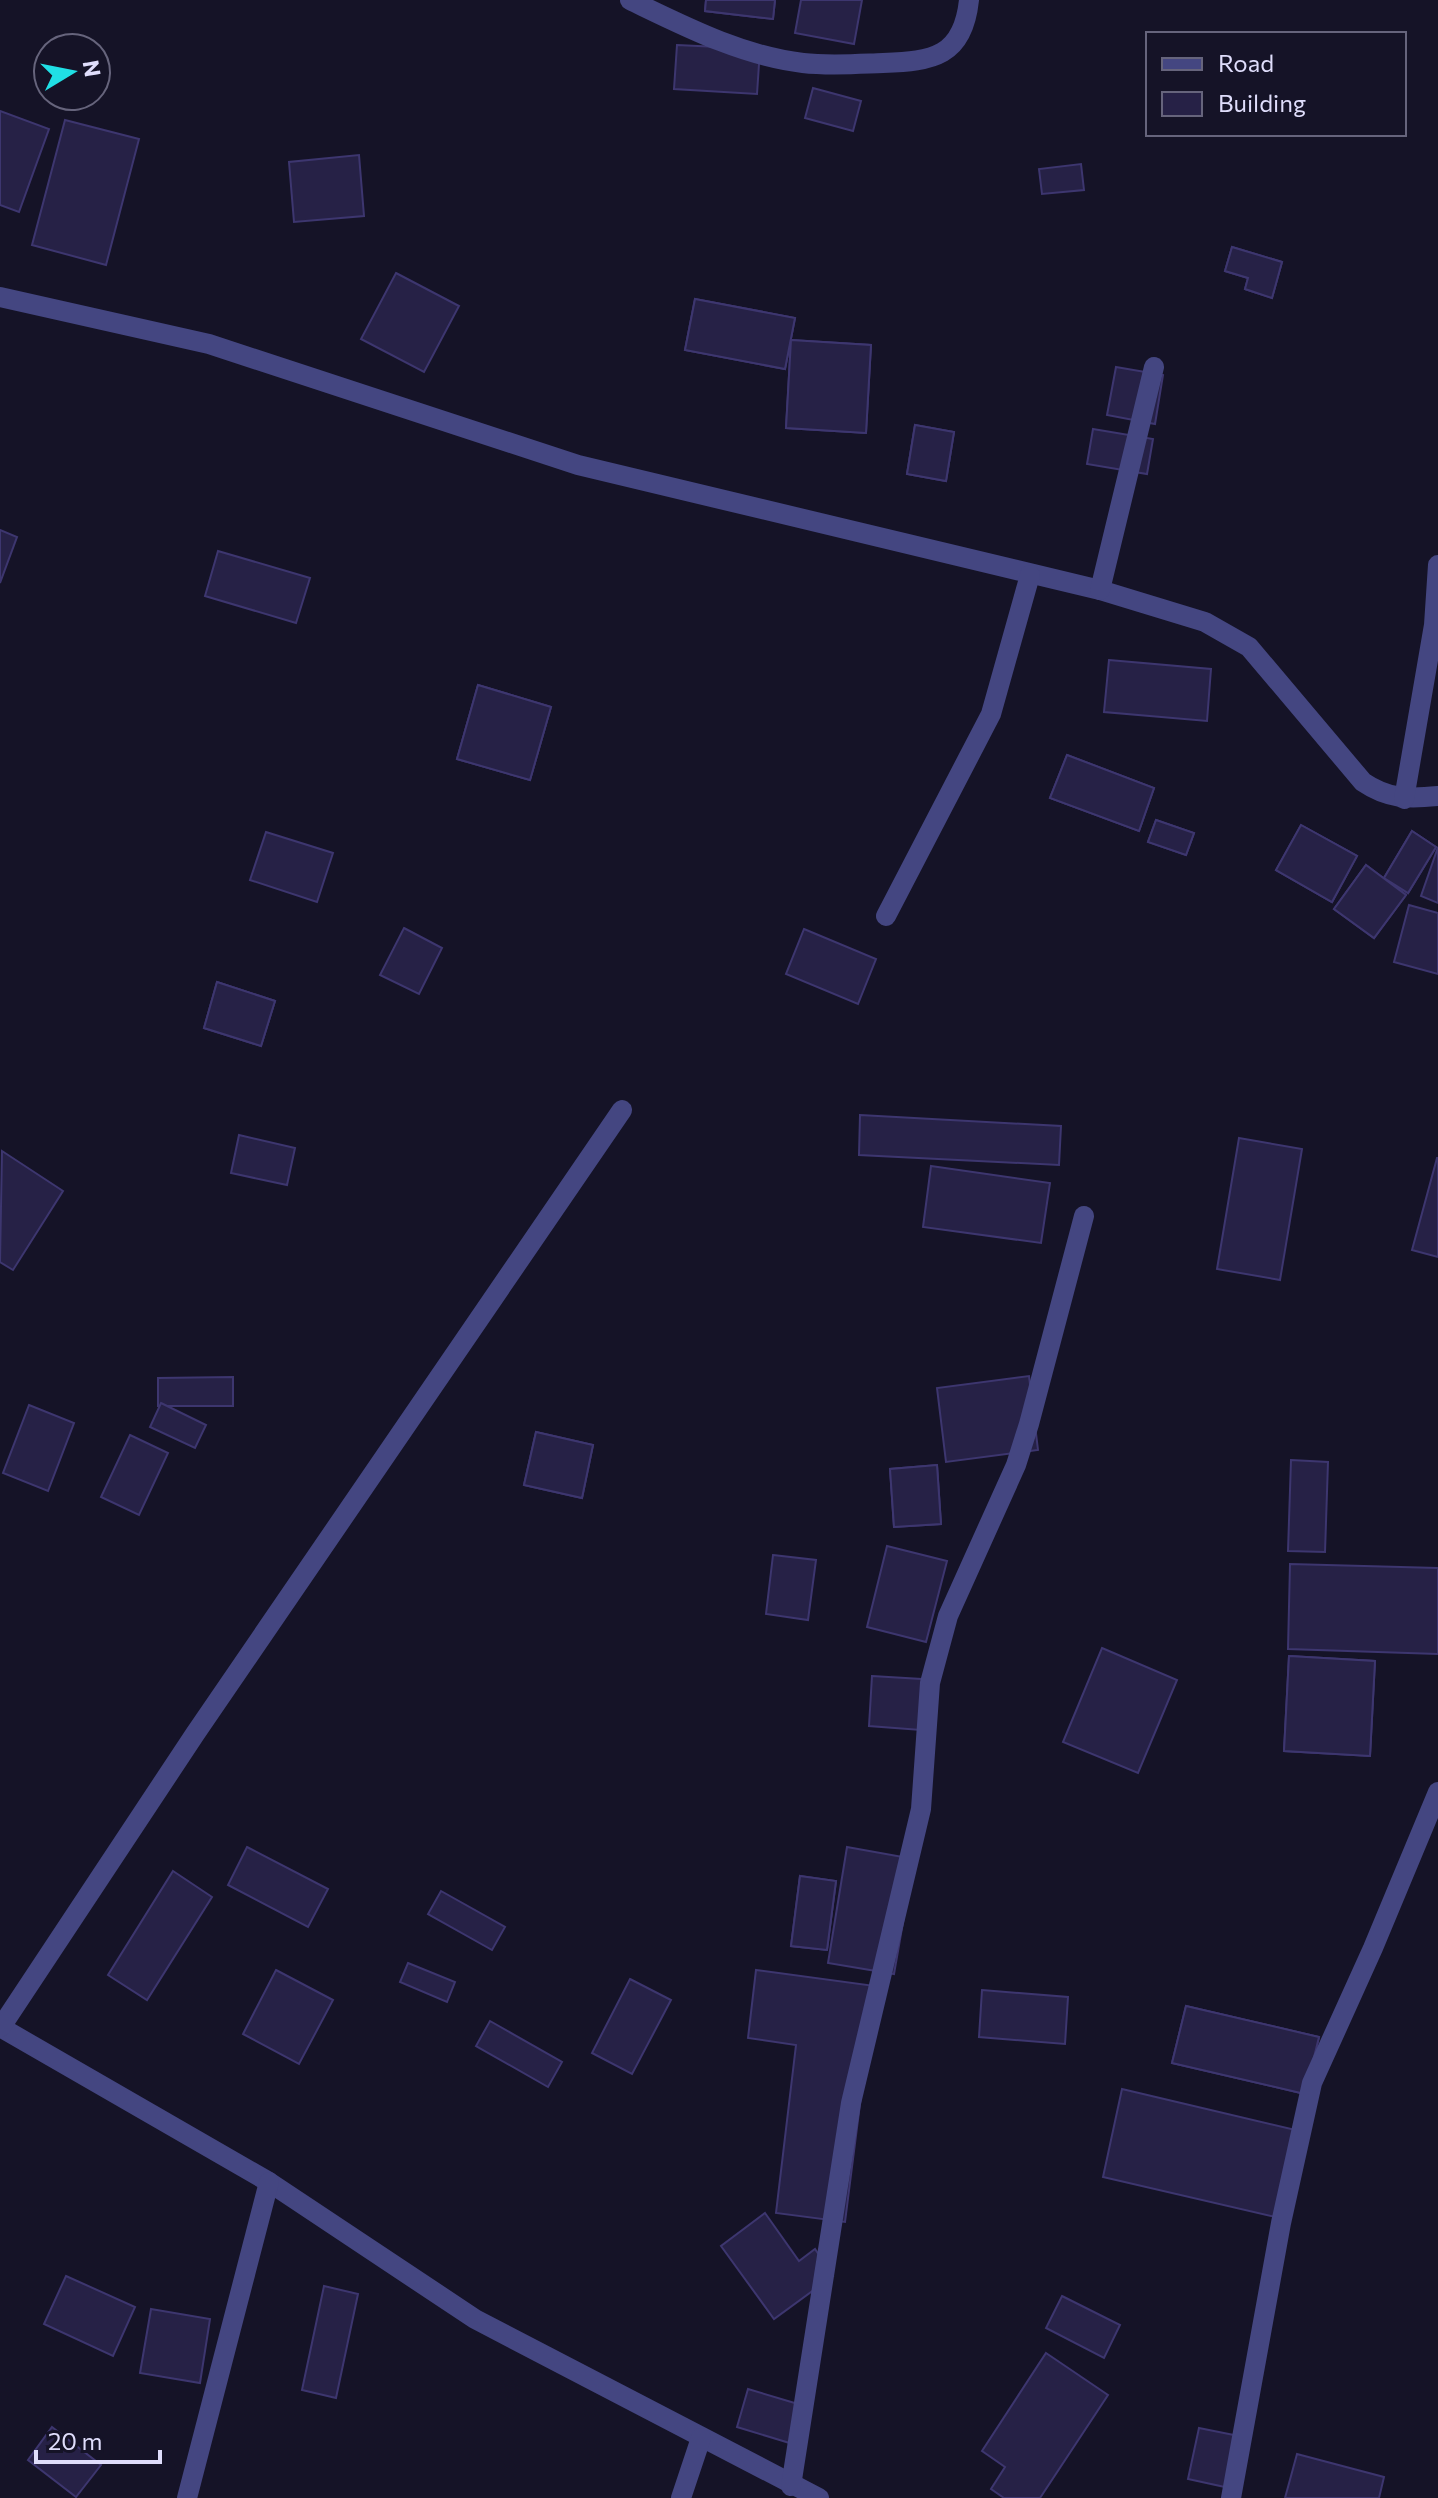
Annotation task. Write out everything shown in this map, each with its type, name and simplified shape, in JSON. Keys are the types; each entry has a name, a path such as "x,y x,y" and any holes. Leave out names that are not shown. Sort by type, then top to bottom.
{"street":[{"path":"630,0 707,36 763,54 801,63 834,65 920,61 933,57 961,36 969,0"},
{"path":"0,297 209,344 578,465 1100,590 1205,622 1249,647 1363,782 1380,794 1404,799 1438,796"},
{"path":"1100,590 1154,367"},
{"path":"1404,799 1434,625 1438,565"},
{"path":"886,916 991,714 1030,575"},
{"path":"622,1110 195,1734 0,2027 269,2182 475,2319 819,2498"},
{"path":"791,2486 851,2103 921,1809 930,1683 948,1616 1016,1465 1084,1216"},
{"path":"1231,2498 1281,2223 1312,2083 1395,1898 1438,1792"},
{"path":"187,2498 269,2182"},
{"path":"681,2498 701,2438"}],"building":[{"path":"706,0 775,0 773,19 705,11"},
{"path":"706,0 775,0 773,19 705,11"},
{"path":"801,0 862,0 854,44 795,33"},
{"path":"677,45 760,49 757,94 674,89"},
{"path":"813,88 861,101 853,131 805,118"},
{"path":"0,111 49,129 19,212 0,205"},
{"path":"65,120 139,139 106,265 32,245"},
{"path":"359,155 364,216 294,222 289,162"},
{"path":"1081,164 1084,190 1042,194 1039,169"},
{"path":"1232,247 1282,262 1272,298 1245,289 1248,278 1225,271"},
{"path":"1232,247 1282,262 1272,298 1245,289 1248,278 1225,271"},
{"path":"396,273 459,306 424,372 361,339"},
{"path":"695,299 795,318 785,369 685,350"},
{"path":"695,299 795,318 785,369 685,350"},
{"path":"791,340 871,345 866,433 786,428"},
{"path":"791,340 871,345 866,433 786,428"},
{"path":"1116,367 1163,375 1155,424 1107,415"},
{"path":"915,425 954,432 946,481 907,474"},
{"path":"915,425 954,432 946,481 907,474"},
{"path":"1093,429 1153,439 1147,474 1087,464"},
{"path":"0,530 17,537 0,583"},
{"path":"218,551 310,578 296,623 205,596"},
{"path":"1109,660 1211,669 1207,721 1104,712"},
{"path":"478,685 551,707 530,780 457,759"},
{"path":"478,685 551,707 530,780 457,759"},
{"path":"1067,755 1154,788 1139,831 1050,798"},
{"path":"1067,755 1154,788 1139,831 1050,798"},
{"path":"1156,820 1194,833 1186,855 1148,842"},
{"path":"1156,820 1194,833 1186,855 1148,842"},
{"path":"1301,825 1357,856 1332,902 1276,870"},
{"path":"1301,825 1357,856 1332,902 1276,870"},
{"path":"1412,831 1436,847 1408,893 1384,878"},
{"path":"1412,831 1436,847 1408,893 1384,878"},
{"path":"266,832 333,853 317,902 250,880"},
{"path":"1438,847 1438,903 1421,896"},
{"path":"1366,865 1406,895 1374,938 1334,909"},
{"path":"1366,865 1406,895 1374,938 1334,909"},
{"path":"1409,905 1438,913 1438,974 1394,962"},
{"path":"404,928 442,948 419,994 380,975"},
{"path":"804,929 876,959 858,1004 786,974"},
{"path":"217,982 275,1001 261,1046 204,1028"},
{"path":"217,982 275,1001 261,1046 204,1028"},
{"path":"860,1115 1061,1126 1059,1165 859,1155"},
{"path":"239,1135 295,1148 287,1185 231,1173"},
{"path":"1239,1138 1302,1149 1280,1280 1217,1269"},
{"path":"2,1151 63,1191 13,1270 0,1262"},
{"path":"1438,1158 1438,1257 1412,1250"},
{"path":"931,1166 1050,1183 1041,1243 923,1227"},
{"path":"1029,1376 1038,1450 946,1462 937,1388"},
{"path":"233,1377 233,1406 158,1406 158,1378"},
{"path":"161,1403 206,1425 195,1448 150,1427"},
{"path":"29,1405 74,1423 48,1491 3,1473"},
{"path":"536,1432 593,1445 582,1498 524,1485"},
{"path":"536,1432 593,1445 582,1498 524,1485"},
{"path":"130,1435 168,1453 139,1515 101,1497"},
{"path":"1291,1460 1328,1462 1325,1552 1288,1551"},
{"path":"937,1465 941,1524 894,1527 890,1469"},
{"path":"937,1465 941,1524 894,1527 890,1469"},
{"path":"887,1546 947,1561 926,1642 867,1627"},
{"path":"773,1555 816,1560 808,1620 766,1614"},
{"path":"1290,1564 1438,1568 1438,1654 1288,1649"},
{"path":"1102,1648 1177,1680 1138,1773 1063,1742"},
{"path":"1289,1656 1375,1661 1370,1756 1284,1751"},
{"path":"1289,1656 1375,1661 1370,1756 1284,1751"},
{"path":"872,1676 938,1680 934,1731 869,1726"},
{"path":"247,1847 328,1889 308,1927 228,1885"},
{"path":"847,1847 914,1859 894,1974 828,1963"},
{"path":"173,1871 212,1897 147,2000 108,1975"},
{"path":"800,1876 836,1881 827,1950 791,1946"},
{"path":"800,1876 836,1881 827,1950 791,1946"},
{"path":"441,1891 505,1927 492,1950 428,1914"},
{"path":"408,1963 455,1982 447,2002 400,1982"},
{"path":"276,1970 333,2000 299,2064 243,2034"},
{"path":"756,1970 875,1986 845,2222 776,2213 796,2045 748,2038"},
{"path":"630,1979 671,2000 632,2074 592,2053"},
{"path":"982,1990 1068,1997 1065,2044 979,2037"},
{"path":"1186,2006 1319,2037 1305,2094 1172,2063"},
{"path":"1186,2006 1319,2037 1305,2094 1172,2063"},
{"path":"490,2021 562,2062 548,2087 476,2046"},
{"path":"1122,2089 1304,2132 1284,2219 1103,2177"},
{"path":"765,2213 799,2261 815,2249 833,2276 774,2319 721,2246"},
{"path":"66,2276 135,2307 113,2356 44,2324"},
{"path":"324,2286 358,2294 336,2398 302,2390"},
{"path":"1062,2296 1120,2325 1104,2358 1046,2328"},
{"path":"151,2309 210,2319 200,2383 140,2373"},
{"path":"1046,2353 1108,2395 1040,2498 1004,2498 991,2489 1005,2467 982,2451"},
{"path":"748,2389 808,2407 796,2445 737,2427"},
{"path":"52,2427 101,2465 76,2497 28,2460"},
{"path":"1199,2428 1244,2437 1234,2489 1188,2479"},
{"path":"1297,2454 1384,2477 1379,2498 1285,2498"}]}
